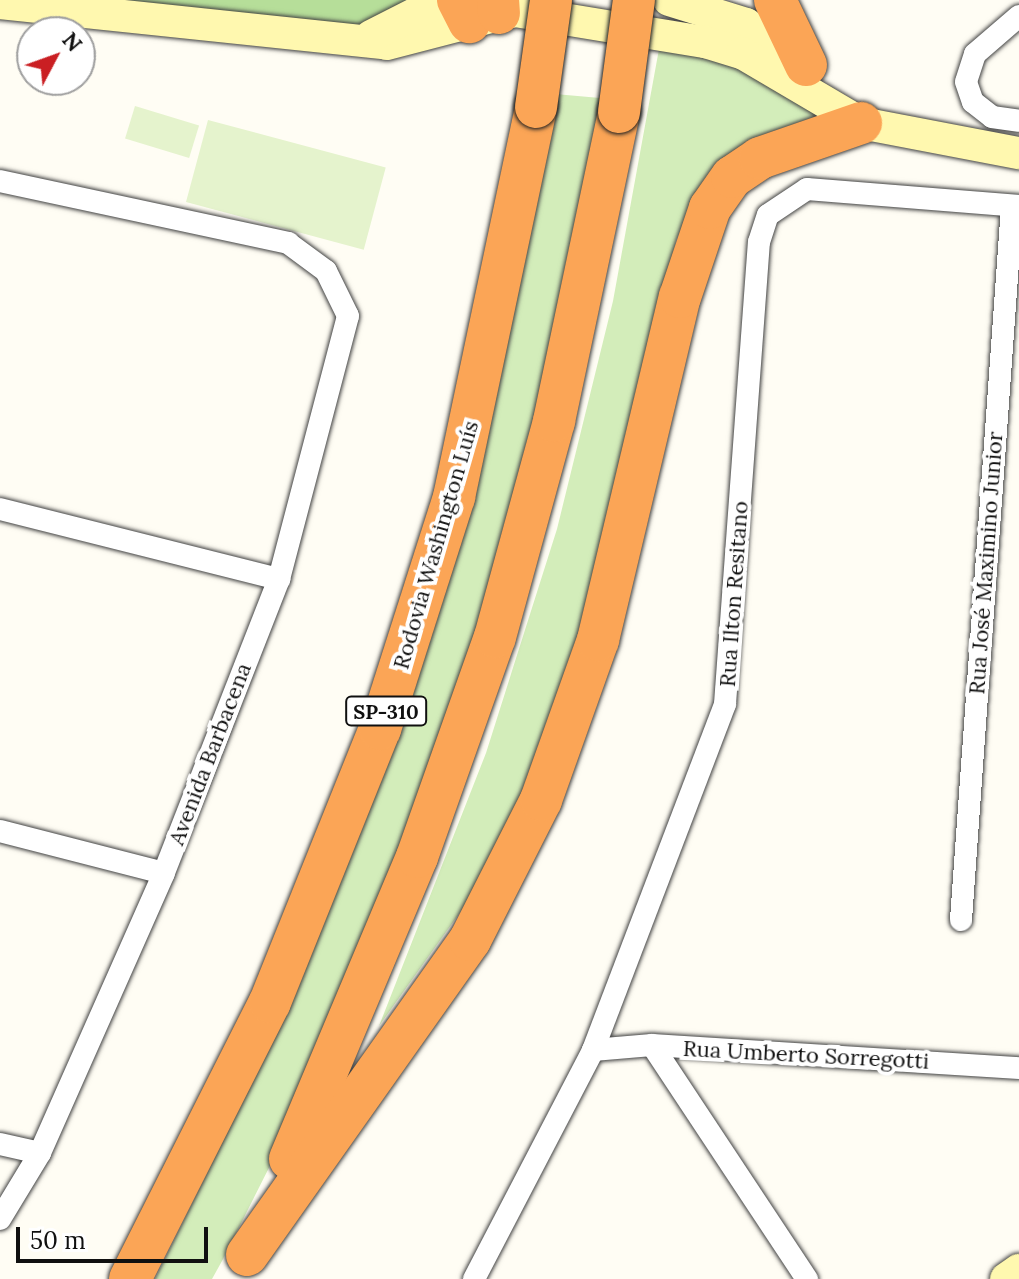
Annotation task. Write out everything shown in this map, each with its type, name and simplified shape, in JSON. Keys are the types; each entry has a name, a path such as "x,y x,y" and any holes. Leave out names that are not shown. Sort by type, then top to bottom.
{"highway":[{"name":"Rodovia Washington Luís","path":"130,1279 270,1002 380,729 457,483 536,107 551,0"},
{"path":"240,1267 417,857 495,637 554,421 619,112 634,0"},
{"path":"775,0 806,65"},
{"path":"240,1267 470,940 541,800 598,640 680,297 710,208 732,177 760,158 861,123"}],"main road":[{"path":"669,0 746,24 806,65 861,123"},
{"path":"0,3 357,42 414,41 473,7 678,37 742,53 861,123 1019,153"},
{"path":"1006,1279 1019,1270"}],"street":[{"path":"1019,16 975,54 966,82 973,102 992,117 1019,121"},
{"name":"Avenida Barbacena","path":"0,181 288,243 326,271 348,316 279,579 164,873 40,1153 0,1219"},
{"name":"Rua Ilton Resitano","path":"474,1279 593,1050 725,704 759,242 768,215 807,189 1015,206"},
{"name":"Rua José Maximino Junior","path":"961,920 1015,206"},
{"path":"0,509 279,579"},
{"path":"0,831 164,873"},
{"path":"652,1045 807,1279"},
{"name":"Rua Umberto Sorregotti","path":"593,1050 652,1045 1019,1068"},
{"path":"0,1144 40,1153"}],"green space":[{"path":"69,0 413,0 361,37"},
{"path":"659,49 725,61 826,120 695,202 676,240 593,608 547,743 476,890 379,1026 486,753 557,529 613,301"},
{"path":"555,94 600,98 568,298 460,705 296,1114 222,1261 212,1279 155,1279 251,1084 504,352"},
{"path":"135,106 199,126 189,158 125,139"},
{"path":"208,120 386,168 364,250 186,202"}]}
